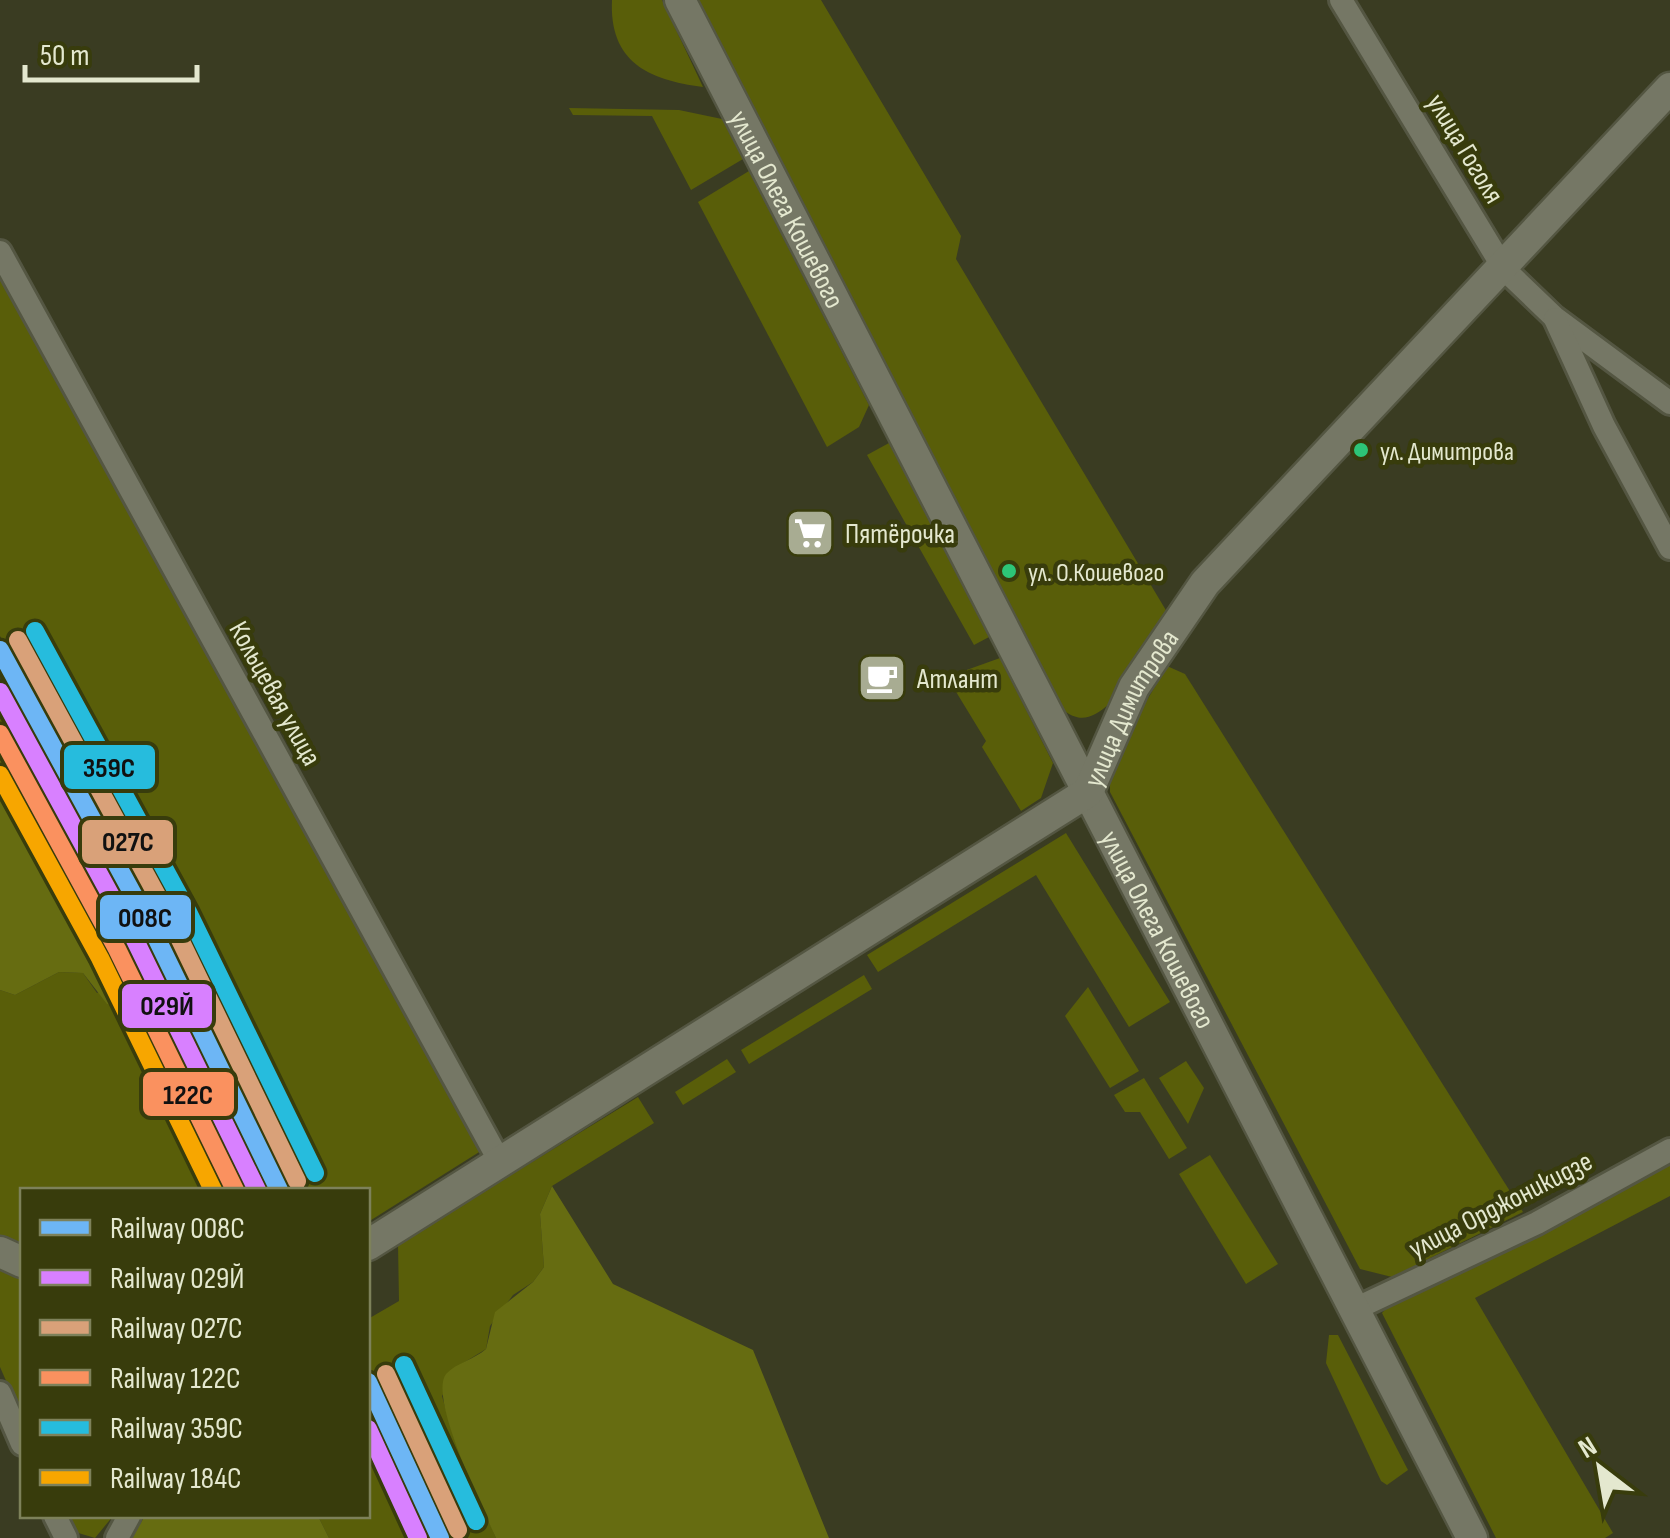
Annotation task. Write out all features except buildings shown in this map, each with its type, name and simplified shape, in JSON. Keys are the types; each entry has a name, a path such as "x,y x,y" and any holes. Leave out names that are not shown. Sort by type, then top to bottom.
{"street":[{"name":"улица Олега Кошевого","path":"680,0 1472,1538"},
{"name":"улица Гоголя","path":"1341,0 1504,268 1554,317 1670,403"},
{"name":"улица Димитрова","path":"370,1244 1088,792 1134,686 1189,603 1670,88"},
{"name":"Кольцевая улица","path":"0,252 500,1162"},
{"name":"улица Гоголя","path":"1554,317 1604,426 1670,548"},
{"name":"улица Орджоникидзе","path":"1356,1309 1536,1223 1670,1150"},
{"path":"0,1393 20,1439"}],"shaded area":[{"path":"612,0 662,0 703,87 665,79 635,64 617,38"},
{"path":"695,0 821,0 961,236 956,259 1167,612 1109,704 1097,713 1081,718 1062,709"},
{"path":"569,108 679,110 722,119 743,159 691,190 652,116 573,115"},
{"path":"749,171 869,405 859,427 827,447 698,202"},
{"path":"0,269 484,1149 370,1221 370,1188 290,1188 167,939 0,636"},
{"path":"889,443 989,637 974,645 867,455"},
{"path":"1000,658 1053,763 1041,798 1021,811 982,747 986,741 947,677"},
{"path":"1167,666 1185,674 1523,1212 1392,1277 1360,1269 1110,792 1110,763"},
{"path":"0,707 155,996 247,1188 20,1188 20,1246 0,1238 0,990 15,995 59,972 83,973 97,993 130,976 49,833 0,757"},
{"path":"0,757 49,833 131,976 134,996 124,1007 107,1004 83,973 59,972 15,995 0,990"},
{"path":"1066,833 1170,1002 1129,1027 1036,875 878,972 867,955"},
{"path":"864,975 872,989 749,1064 741,1050"},
{"path":"1088,987 1139,1071 1110,1088 1065,1016"},
{"path":"727,1059 736,1072 683,1105 675,1092"},
{"path":"1186,1061 1204,1088 1188,1124 1159,1078"},
{"path":"1144,1078 1187,1148 1169,1159 1140,1112 1125,1112 1114,1095"},
{"path":"638,1097 654,1123 552,1186 540,1214 544,1267 533,1282 513,1295 490,1326 486,1349 460,1365 442,1396 454,1438 496,1538 448,1538 370,1367 370,1318 399,1301 398,1244"},
{"path":"1210,1155 1278,1264 1246,1284 1179,1174"},
{"path":"1670,1159 1670,1196 1475,1298 1613,1533 1605,1538 1496,1538 1382,1313 1391,1303"},
{"path":"552,1186 613,1284 753,1350 829,1538 496,1538 460,1455 442,1387 450,1370 486,1349 495,1312 533,1282 544,1267 540,1214"},
{"path":"0,1265 20,1273 20,1412 0,1367"},
{"path":"1329,1335 1338,1335 1408,1470 1387,1485 1381,1481 1326,1363"},
{"path":"370,1449 411,1538 329,1538 319,1518 370,1518"},
{"path":"68,1518 111,1518 95,1538 75,1532"},
{"path":"144,1518 319,1518 329,1538 131,1538"}],"rail line":[{"name":"359С","path":"35,631 188,912 315,1173"},
{"name":"027С","path":"18,640 171,921 297,1181"},
{"name":"008С","path":"0,650 153,931 278,1188"},
{"name":"029Й","path":"0,692 135,940 256,1188"},
{"name":"122С","path":"0,734 117,949 234,1188"},
{"name":"184С","path":"0,775 100,958 212,1188"},
{"name":"359С","path":"404,1365 476,1521"},
{"name":"027С","path":"386,1374 458,1530"},
{"name":"008С","path":"370,1386 440,1538"},
{"name":"029Й","path":"370,1433 418,1538"}],"place":[{"name":"ул. Димитрова","path":"1361,450"},
{"name":"Пятёрочка","path":"810,533"},
{"name":"ул. О.Кошевого","path":"1009,571"},
{"name":"Атлант","path":"882,678"}]}
